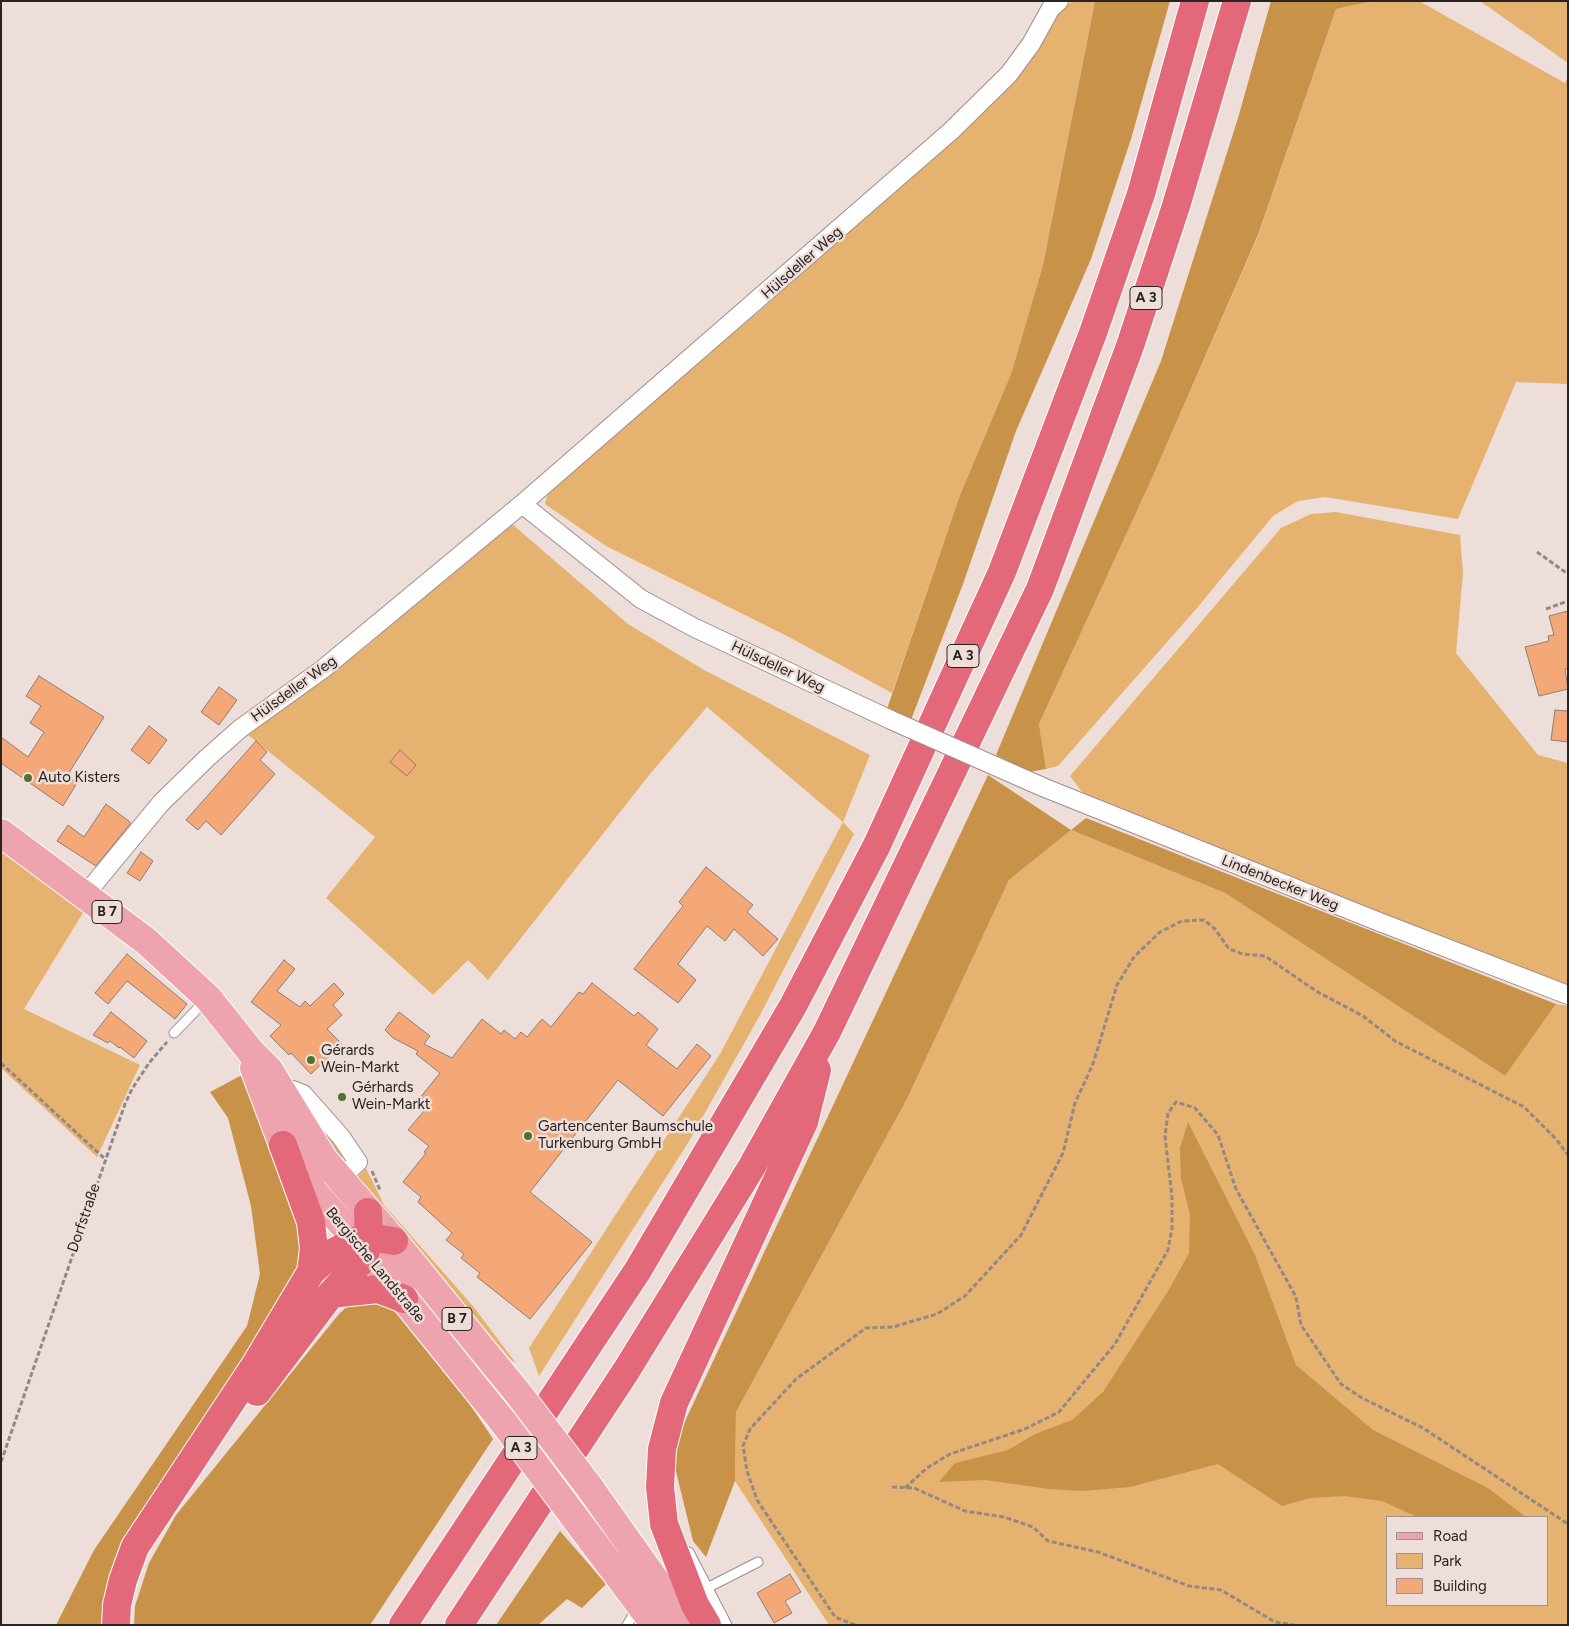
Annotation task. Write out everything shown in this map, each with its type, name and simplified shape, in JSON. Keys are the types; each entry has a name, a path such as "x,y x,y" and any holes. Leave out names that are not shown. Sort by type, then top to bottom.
{"highway":[{"name":"A 3","path":"403,1625 638,1270 793,1006 877,845 1002,572 1094,333 1141,194 1195,1"},
{"name":"A 3","path":"459,1625 626,1372 751,1168 827,1032 1040,589 1130,346 1181,187 1237,1"},
{"path":"707,1625 695,1605 664,1524 660,1487 662,1449 674,1403 804,1122 827,1032"},
{"path":"288,1153 311,1222 314,1249 311,1272"},
{"path":"116,1625 123,1580 135,1546 256,1364 311,1272 332,1253 371,1236"},
{"path":"125,1625 136,1575 164,1519 222,1438 331,1294 371,1236"},
{"path":"331,1294 378,1289 404,1299"}],"main road":[{"name":"Bergische Landstraße","path":"1,833 146,941 208,998 251,1052 254,1068 277,1104 340,1179 404,1299 504,1423 572,1514 654,1606"},
{"name":"Bergische Landstraße","path":"277,1104 288,1153 313,1191 371,1236 521,1397 590,1488 654,1606"},
{"path":"288,1153 323,1182 331,1184 340,1179"}],"street":[{"name":"Hülsdeller Weg","path":"85,895 160,803 241,728 324,669 522,504 952,131 1009,74 1031,44 1051,8 1059,1"},
{"name":"Hülsdeller Weg","path":"522,504 641,599 696,628 891,720 995,766"},
{"name":"Lindenbecker Weg","path":"995,766 1349,910 1568,995"}],"lane":[{"path":"174,1033 208,998"},
{"path":"689,1551 727,1625"},
{"path":"707,1588 758,1562"}],"path":[{"path":"1537,552 1568,574"},
{"path":"1546,609 1568,601"},
{"path":"855,1625 835,1617 757,1500 747,1471 743,1446 750,1429 796,1379 866,1328 893,1327 937,1314 965,1296 1021,1235 1063,1153 1075,1103 1093,1064 1117,985 1134,958 1160,932 1182,922 1204,920 1215,929 1229,948 1243,954 1265,956 1316,991 1363,1016 1395,1041 1524,1107 1556,1139 1568,1155"},
{"name":"Dorfstraße","path":"1,1462 132,1089 149,1062 174,1033"},
{"path":"1,1063 106,1159"},
{"path":"905,1488 927,1468 950,1454 1025,1430 1059,1412 1115,1344 1168,1250 1172,1228 1172,1197 1165,1136 1168,1113 1176,1102 1195,1108 1218,1135 1236,1189 1296,1297 1301,1325 1341,1384 1362,1398 1423,1428 1568,1524"},
{"path":"892,1487 914,1488 965,1511 1004,1517 1033,1527 1048,1541 1098,1552 1189,1586 1221,1590 1275,1622 1294,1625"}],"green space":[{"path":"1073,1 1095,1 1043,265 1011,374 960,495 892,693 787,636 606,546 545,504 549,489 756,314 958,135 1064,7"},
{"path":"1373,1 1419,1 1565,83 1568,77 1568,384 1516,382 1458,519 1325,497 1298,501 1273,516 1197,608 1058,766 1046,769 1039,724 1153,476 1258,236 1336,9"},
{"path":"1480,1 1568,1 1568,63"},
{"path":"1336,512 1460,535 1463,573 1456,653 1538,755 1568,763 1568,989 1085,796 1070,776 1281,528 1311,514"},
{"path":"512,524 628,624 704,670 870,755 843,822 707,707 650,774 488,980 468,960 433,995 326,898 375,837 248,735 367,646 403,613"},
{"path":"843,822 854,834 759,1017 688,1143 539,1376 529,1348 720,1054"},
{"path":"1071,830 1225,893 1505,1076 1556,1004 1568,1006 1568,1625 829,1625 735,1481 736,1412 907,1099 1009,880"},
{"path":"1,848 86,908 24,1009 140,1065 97,1157 1,1068"},
{"path":"310,1109 342,1151 342,1159 339,1161"},
{"path":"366,1168 384,1205 473,1306 515,1362 512,1361 358,1184 358,1177"}],"shaded area":[{"path":"1095,1 1170,1 1131,139 1091,259 1016,431 963,584 909,725 887,709 960,495 1011,374 1043,265"},
{"path":"1271,1 1373,1 1336,9 1258,235 1153,476 1039,724 1046,769 1029,772 996,755 1161,361 1238,118"},
{"path":"988,775 1071,830 1009,880 907,1099 736,1412 735,1481 706,1557 693,1541 671,1451"},
{"path":"1086,818 1556,1004 1505,1076 1225,893 1071,830"},
{"path":"244,1074 285,1167 306,1264 130,1543 109,1625 56,1625 94,1550 247,1326 260,1274 251,1206 228,1118 210,1092"},
{"path":"1188,1122 1255,1255 1296,1365 1373,1430 1488,1488 1525,1516 1415,1516 1382,1501 1344,1496 1310,1498 1282,1506 1218,1464 1130,1487 1083,1491 1049,1489 985,1480 939,1482 955,1463 1008,1450 1035,1434 1072,1420 1103,1392 1170,1288 1189,1253 1190,1214 1181,1179 1180,1148"},
{"path":"374,1299 391,1306 431,1346 493,1439 370,1625 134,1625 135,1606 149,1563 176,1515 339,1314 351,1303"},
{"path":"560,1531 606,1584 582,1608 567,1599 538,1625 496,1625"}],"building":[{"path":"1568,611 1568,669 1565,669 1568,689 1539,696 1525,647 1549,641 1548,636 1554,635 1549,616"},
{"path":"39,676 104,717 67,776 77,783 63,806 1,763 1,737 28,757 44,732 30,723 41,706 26,696"},
{"path":"219,687 237,700 219,725 201,712"},
{"path":"1555,710 1568,711 1568,742 1551,740"},
{"path":"149,726 167,740 149,764 131,750"},
{"path":"256,741 267,752 260,760 275,774 221,835 206,821 198,830 186,820"},
{"path":"400,750 416,765 407,776 390,762"},
{"path":"106,804 130,822 130,824 96,866 57,841 68,825 84,837"},
{"path":"141,852 153,861 140,881 127,873"},
{"path":"706,867 753,905 747,912 778,939 763,956 734,929 725,941 707,926 678,964 696,980 678,1003 634,969 683,906 679,902"},
{"path":"127,954 187,1004 175,1019 127,981 108,1004 95,993"},
{"path":"284,960 295,969 277,991 300,1007 305,1001 310,1006 334,983 344,994 333,1005 342,1015 327,1029 342,1044 311,1074 291,1053 289,1055 270,1036 281,1025 251,1002"},
{"path":"592,983 634,1016 638,1012 658,1029 646,1045 677,1069 697,1044 711,1056 663,1116 618,1080 530,1192 592,1242 530,1319 477,1277 480,1273 461,1258 464,1254 446,1240 452,1233 418,1202 421,1197 403,1182 426,1153 424,1152 429,1146 408,1130 424,1111 415,1104 440,1073 416,1054 418,1051 393,1038 385,1030 399,1012 430,1036 424,1044 452,1058 482,1019 501,1034 504,1030 515,1039 521,1032 527,1037 542,1019 551,1027 579,992 583,994"},
{"path":"111,1012 147,1041 134,1058 110,1041 108,1043 93,1035"},
{"path":"790,1574 801,1592 785,1601 792,1613 774,1623 757,1593"}],"place":[{"name":"Auto Kisters","path":"28,778"},
{"name":"Gérards Wein-Markt","path":"311,1060"},
{"name":"Gérhards Wein-Markt","path":"342,1097"},
{"name":"Gartencenter Baumschule Turkenburg GmbH","path":"528,1136"}]}
